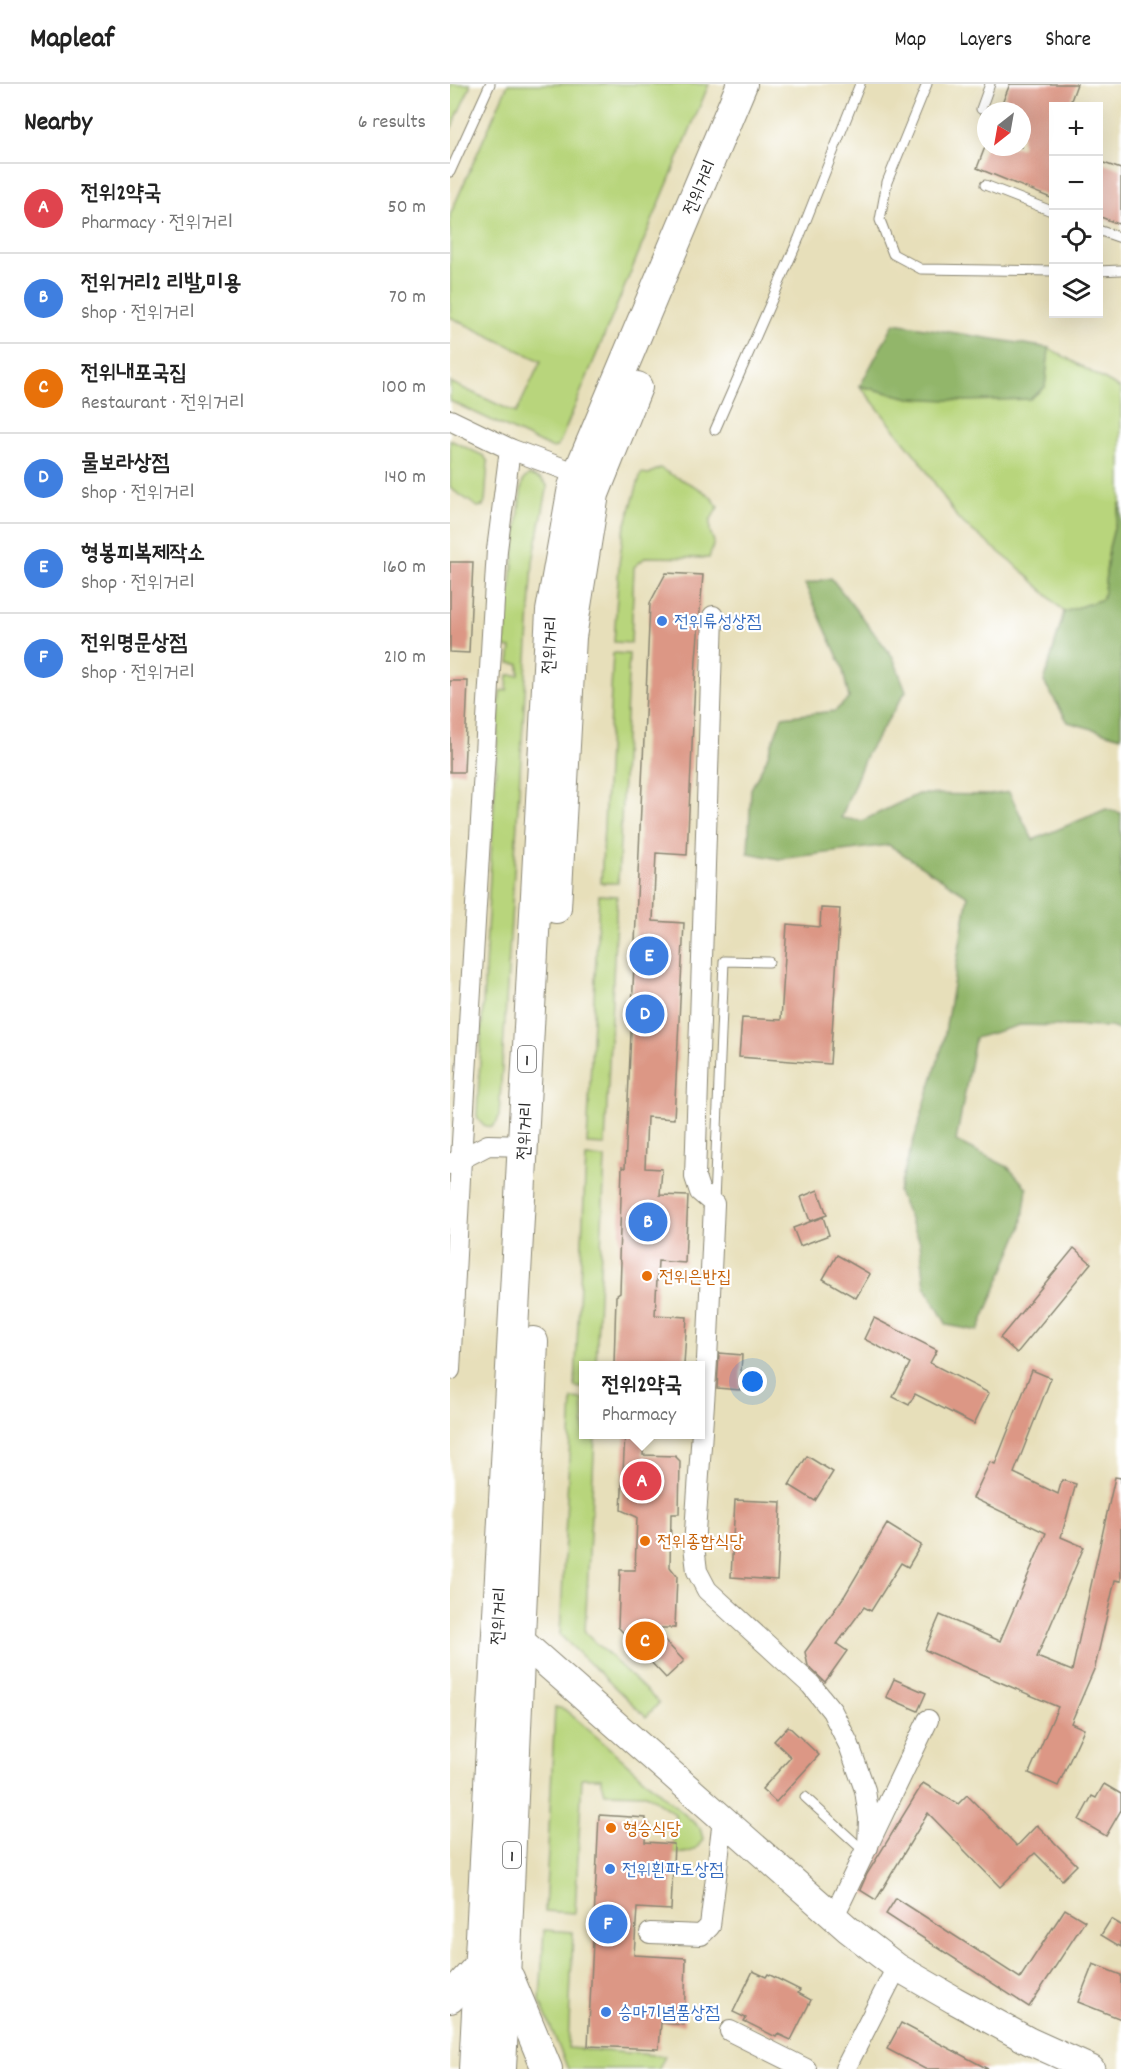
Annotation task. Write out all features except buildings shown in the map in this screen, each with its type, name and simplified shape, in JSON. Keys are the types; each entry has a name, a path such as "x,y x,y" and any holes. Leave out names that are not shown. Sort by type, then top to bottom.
{"main road":[{"name":"전위거리","path":"501,2069 493,1969 523,1146 551,611 573,487 742,84"},
{"name":"전위거리","path":"474,2069 493,1969 521,1641 536,1258 571,637 594,494 760,84"},
{"path":"450,1998 493,1969 547,2069"}],"street":[{"path":"450,420 510,449 578,474"},
{"path":"450,1370 458,1049 497,550 510,449"},
{"path":"705,1389 714,1204 700,1192 695,1177 713,616"},
{"path":"455,1161 488,1145 523,1146"},
{"path":"701,1439 694,1546 697,1571 707,1590 811,1685 832,1711 849,1745 865,1790 869,1818 867,1850"},
{"path":"521,1641 849,1930 897,1967 1029,2041 1091,2069"},
{"path":"834,1916 928,1720"},
{"path":"650,1933 701,1935 710,1926 723,1819"},
{"path":"845,2069 897,1967"},
{"path":"730,2031 806,2069"}],"lane":[{"path":"450,172 490,84"},
{"path":"715,430 799,238 860,84"},
{"path":"927,84 887,182 880,220 893,254 921,269 1049,271"},
{"path":"984,102 990,84"},
{"path":"985,185 1049,210"},
{"path":"1103,232 1121,238"},
{"path":"1103,271 1121,270"},
{"path":"714,1204 724,961 769,962"},
{"path":"805,1797 867,1850"}],"green space":[{"path":"450,84 470,84 470,87 450,131"},
{"path":"508,84 709,84 560,442 557,447 551,448 450,401 450,382 516,413 541,361 450,317 450,215"},
{"path":"894,323 1049,348 1045,387 1030,399 965,401 910,398 860,386"},
{"path":"1049,348 1121,389 1121,501 1109,548 1103,599 1064,612 1025,573 958,519 920,461 860,386 910,398 1045,387"},
{"path":"450,440 484,456 488,462 483,506 478,507 450,488"},
{"path":"660,468 700,489 713,500 718,507 710,521 710,531 714,542 709,558 646,557 634,567 631,643 614,642 623,534 641,473 649,474"},
{"path":"529,475 541,479 547,485 547,490 533,561 499,1116 492,1127 482,1124 477,1116 500,691 507,690 508,675 519,675 519,664 509,663 511,648 504,647 522,484"},
{"path":"1121,501 1121,737 1068,722 1044,682 1064,612 1103,599 1109,548"},
{"path":"831,578 893,657 906,691 866,755 841,818 862,821 918,794 989,795 1009,792 1033,840 1106,809 1121,813 1121,1031 1111,1027 1020,1025 975,1038 956,1141 1008,1167 1027,1188 1022,1226 978,1331 947,1325 925,1286 920,1242 898,1192 943,1044 968,896 889,845 779,859 748,853 751,789 766,760 782,717 835,711 849,698 842,666 805,584"},
{"path":"613,653 629,654 618,883 601,883"},
{"path":"599,895 617,896 605,1145 587,1144"},
{"path":"586,1157 605,1158 596,1361 579,1361 579,1388 575,1387"},
{"path":"572,1399 579,1400 579,1439 595,1439 585,1632 659,1703 646,1717 560,1635"},
{"path":"555,1707 564,1709 581,1723 700,1828 703,1839 691,1851 673,1853 675,1814 646,1794 605,1793 601,1778 582,1778 575,1913 545,1911"},
{"path":"544,1930 573,1932 568,2048 665,2056 659,2069 568,2069 540,2001"}],"place":[{"name":"전위류성상점","path":"662,621"},
{"name":"형봉피복제작소","path":"649,956"},
{"name":"물보라상점","path":"645,1014"},
{"name":"전위거리2 리발,미용","path":"648,1222"},
{"name":"전위은반집","path":"647,1276"},
{"name":"전위2약국","path":"642,1481"},
{"name":"전위종합식당","path":"645,1541"},
{"name":"전위내포국집","path":"645,1641"},
{"name":"형승식당","path":"611,1828"},
{"name":"전위흰파도상점","path":"610,1869"},
{"name":"전위명문상점","path":"608,1924"},
{"name":"승마기념품상점","path":"606,2012"}]}
